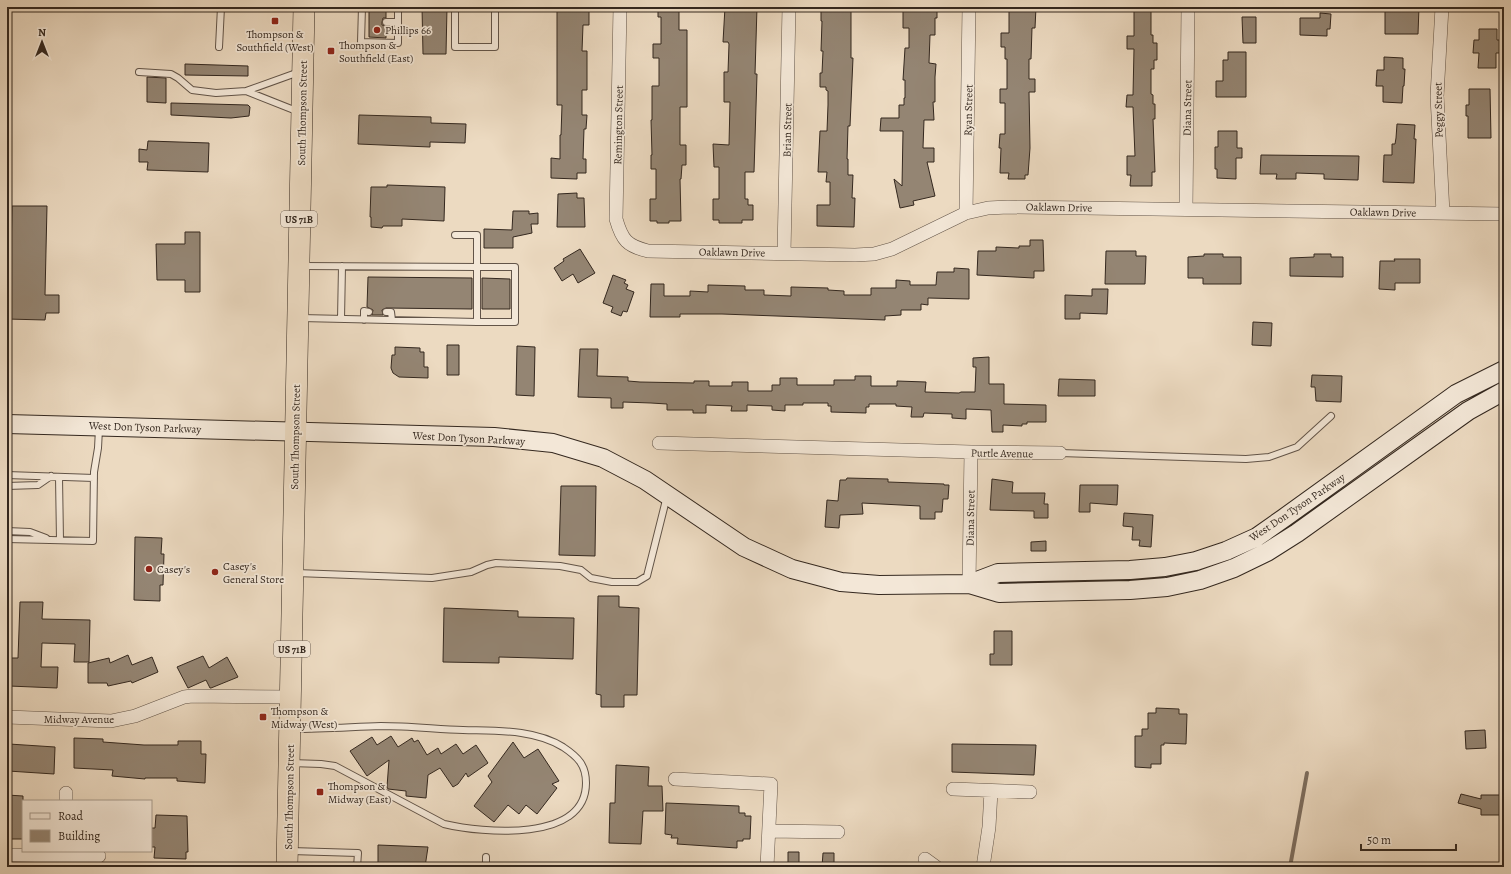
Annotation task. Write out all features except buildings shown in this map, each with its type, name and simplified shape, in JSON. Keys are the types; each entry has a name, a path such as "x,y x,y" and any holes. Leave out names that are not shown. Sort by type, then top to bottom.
{"highway":[{"name":"South Thompson Street","path":"288,859 304,7"}],"main road":[{"name":"West Don Tyson Parkway","path":"969,584 998,573 1130,570 1165,567 1196,561 1226,551 1257,537 1456,394 1504,370"},
{"name":"West Don Tyson Parkway","path":"7,424 505,438 553,444 603,458 645,480 744,547 792,569 841,582 879,585 969,584 999,593 1130,590 1167,587 1200,580 1234,568 1267,552 1297,534 1468,411 1504,391"}],"street":[{"name":"Remington Street","path":"620,7 616,219 620,232 626,241"},
{"name":"Brian Street","path":"784,253 788,7"},
{"name":"Ryan Street","path":"966,214 970,7"},
{"name":"Diana Street","path":"1186,210 1188,7"},
{"name":"Peggy Street","path":"1442,7 1437,96 1443,213"},
{"name":"Oaklawn Drive","path":"626,241 636,248 648,251 855,255 874,254 892,249 966,214 988,208 1008,207 1504,214"},
{"name":"Purtle Avenue","path":"659,444 1060,453"},
{"name":"Diana Street","path":"969,584 971,452"},
{"name":"Midway Avenue","path":"7,717 111,721 135,716 184,697 291,697"},
{"path":"675,779 771,784 767,867"},
{"path":"953,790 1030,792"},
{"path":"983,867 989,827 991,791"},
{"path":"769,831 838,832"},
{"path":"7,855 66,858 99,856"}],"lane":[{"path":"219,47 221,7"},
{"path":"362,7 362,42 398,43 398,7"},
{"path":"455,7 455,47 495,47 495,10"},
{"path":"362,21 369,22"},
{"path":"386,22 398,22"},
{"path":"139,72 171,74 192,90 216,93 246,91 302,71"},
{"path":"246,91 301,113"},
{"path":"455,235 477,235 477,322"},
{"path":"297,318 515,322 515,267 298,266"},
{"path":"341,319 342,266"},
{"path":"364,320 364,311 369,312"},
{"path":"386,312 391,312 392,320"},
{"name":"Purtle Avenue","path":"1060,453 1246,459 1269,457 1297,447 1331,416"},
{"path":"7,538 93,541 94,478 99,426"},
{"path":"7,475 94,478"},
{"path":"7,486 38,485 51,476"},
{"path":"59,477 60,540"},
{"path":"293,573 432,578 471,572 496,563 560,566 581,570 591,578 612,582 637,582 647,576 667,495"},
{"path":"7,531 30,532 50,539"},
{"path":"290,729 329,730 382,726 514,732 543,738 563,747 580,761 586,774 586,790 580,806 566,819 548,826 531,830 497,832 464,829 444,824 334,766 290,763"},
{"path":"288,859 358,853 357,867"},
{"path":"486,857 486,867"}],"waterway":[{"path":"1290,867 1307,773"}],"place":[{"name":"Thompson & Southfield (West)","path":"275,21"},
{"name":"Phillips 66","path":"377,30"},
{"name":"Thompson & Southfield (East)","path":"331,51"},
{"name":"Casey's","path":"149,569"},
{"name":"Casey's General Store","path":"215,572"},
{"name":"Thompson & Midway (West)","path":"263,717"},
{"name":"Thompson & Midway (East)","path":"320,792"}]}
